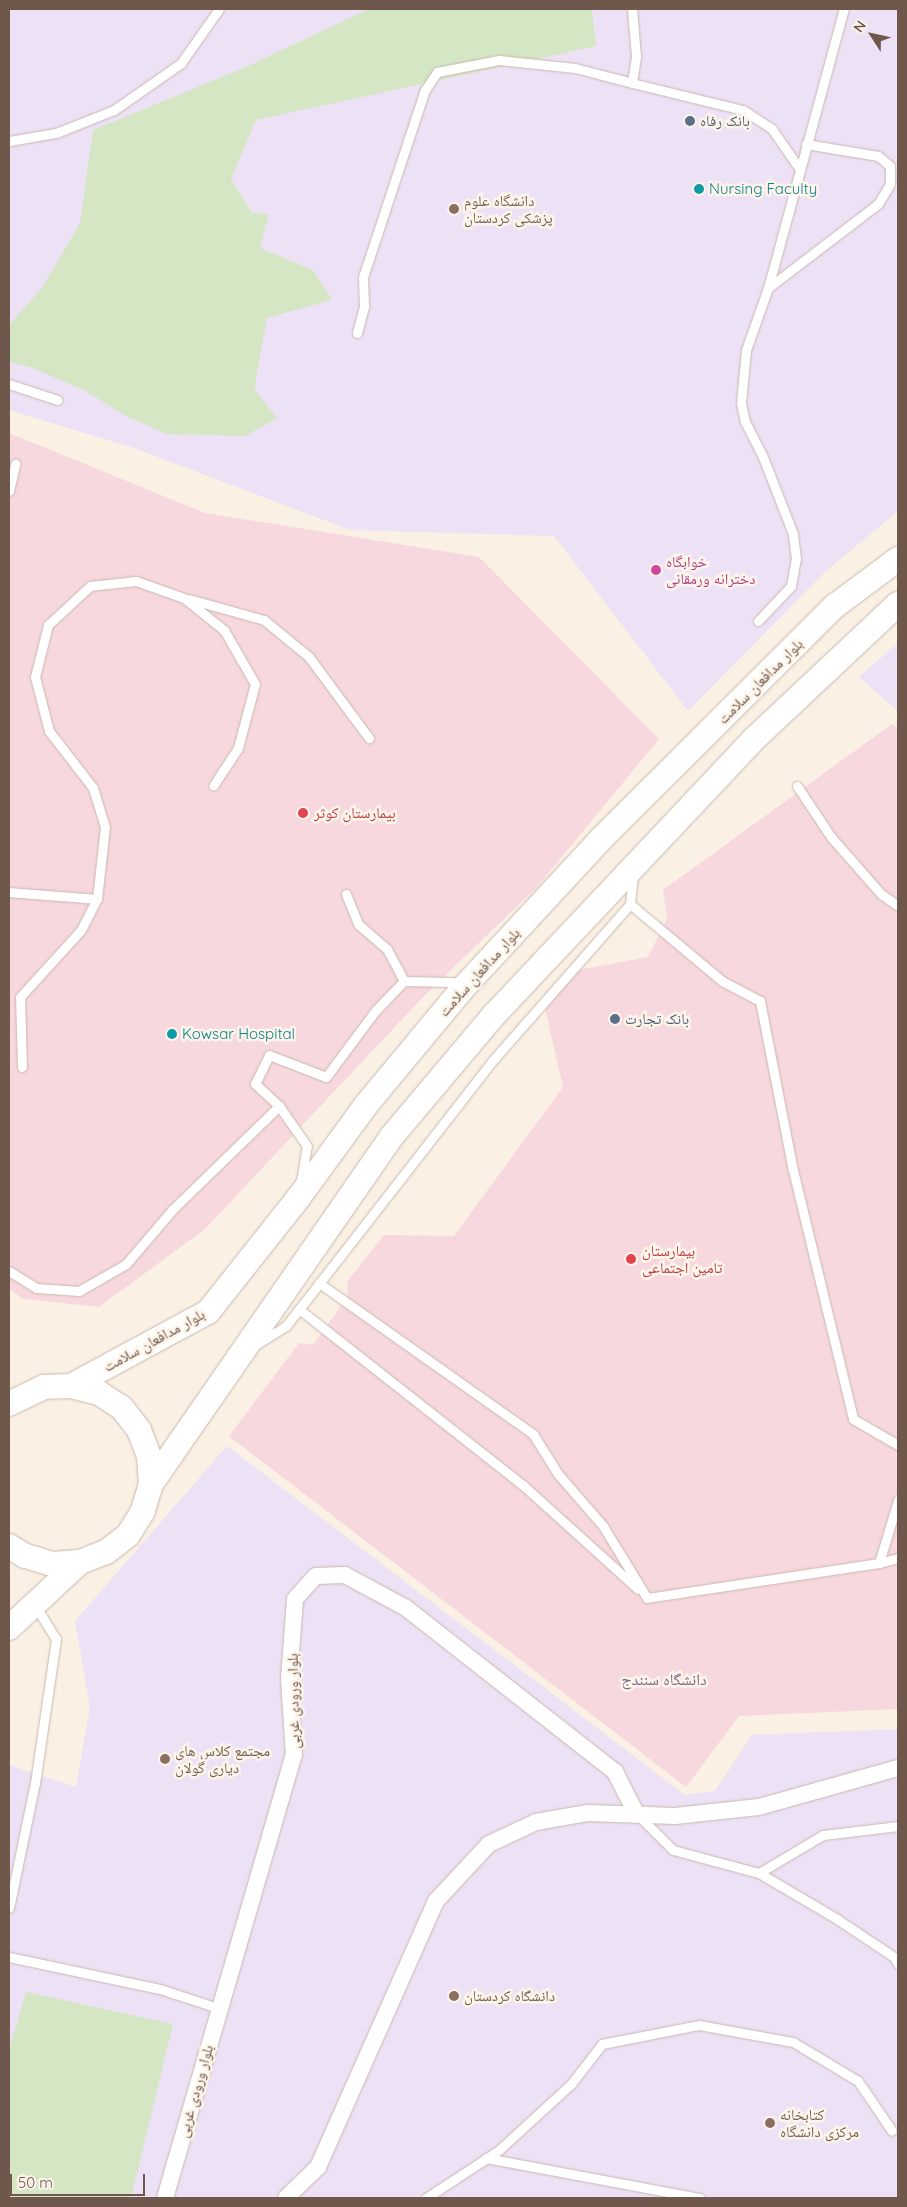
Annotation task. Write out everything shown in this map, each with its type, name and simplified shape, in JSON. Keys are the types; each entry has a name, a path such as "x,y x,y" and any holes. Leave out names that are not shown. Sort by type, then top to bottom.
{"main road":[{"name":"بلوار مدافعان سلامت","path":"72,1386 208,1312 299,1197 366,1105 464,988 602,838 835,606 898,559"},
{"path":"9,1546 25,1556 52,1564 80,1562 106,1552 128,1535 143,1511 151,1484 392,1136 494,1015 753,740 898,604"},
{"path":"9,1404 44,1387 72,1386 98,1393 122,1408 134,1423 149,1456 151,1484"},
{"path":"9,1628 80,1562"}],"street":[{"name":"بلوار ورودی غربی","path":"165,2198 218,2008 294,1755 289,1679 295,1599 316,1576 345,1575 406,1608 615,1772 637,1815"},
{"path":"286,2198 318,2167 436,1901 489,1844 536,1822 588,1813 675,1816 759,1807 898,1768"}],"lane":[{"path":"9,141 56,133 114,110 181,63 219,9"},
{"path":"632,9 636,57 632,82"},
{"path":"758,621 791,586 796,559 793,534 763,457 745,422 741,404 746,350 768,288 799,168 844,9"},
{"path":"358,333 364,306 363,277 425,90 437,72 499,60 576,68 743,110 772,129 799,168"},
{"path":"768,288 878,204 890,184 890,166 878,156 806,144"},
{"path":"9,384 57,400"},
{"path":"9,491 15,464"},
{"path":"22,1067 20,997 81,930 97,900 106,827 93,788 49,731 35,677 48,625 90,586 136,581 184,598 264,620 309,657 369,738"},
{"path":"184,598 224,630 255,684 238,748 213,786"},
{"path":"797,786 831,837 881,894 898,906"},
{"path":"240,1355 286,1326 494,1059 630,904 633,867"},
{"path":"9,892 97,900"},
{"path":"346,894 358,924 387,949 404,980"},
{"path":"630,904 722,981 760,1001 792,1166 853,1419 898,1445"},
{"path":"299,1197 307,1146 279,1106 254,1084 269,1055 326,1077 376,1010 404,980 451,982 464,988"},
{"path":"9,1271 36,1288 79,1292 126,1264 173,1209 279,1106"},
{"path":"319,1283 533,1434 558,1474 603,1526 648,1598"},
{"path":"299,1309 526,1487 648,1598"},
{"path":"879,1563 898,1500"},
{"path":"648,1598 879,1563 898,1558"},
{"path":"9,1908 35,1783 56,1639 34,1603"},
{"path":"637,1815 672,1850 759,1873 894,1957 898,1964"},
{"path":"759,1873 823,1835 898,1826"},
{"path":"9,1957 160,1989 218,2008"},
{"path":"426,2198 486,2158 571,2084 602,2044 699,2024 793,2042 858,2081 892,2130"},
{"path":"486,2158 669,2196 700,2198"}],"shaded area":[{"name":"دانشگاه علوم پزشکی کردستان","path":"9,9 898,9 898,511 825,572 688,711 554,536 350,530 134,448 9,410"},
{"name":"بیمارستان کوثر","path":"9,433 205,513 479,557 659,739 537,887 423,997 205,1229 99,1307 23,1299 9,1289"},
{"path":"898,643 898,711 859,677"},
{"name":"بیمارستان تامین اجتماعی","path":"892,724 898,728 898,1709 739,1716 686,1787 229,1436 299,1343 313,1345 348,1296 347,1282 384,1235 454,1236 563,1087 545,1008 573,971 648,957 667,919 663,890"},
{"name":"دانشگاه کردستان","path":"227,1446 685,1795 715,1791 752,1735 898,1729 898,2198 9,2198 9,1765 76,1787 90,1707 75,1621"}],"green space":[{"path":"369,9 592,9 596,46 256,120 231,179 252,213 269,214 260,248 313,270 332,300 267,318 254,389 277,418 245,436 167,434 126,416 82,389 30,367 9,362 9,325 42,288 80,223 93,130 244,68"},
{"path":"26,1992 173,2024 131,2198 9,2198 9,2049"}],"place":[{"name":"بانک رفاه","path":"690,121"},
{"name":"Nursing Faculty","path":"699,189"},
{"name":"دانشگاه علوم پزشکی کردستان","path":"454,209"},
{"name":"خوابگاه دخترانه ورمقانی","path":"656,570"},
{"name":"بیمارستان کوثر","path":"303,813"},
{"name":"بانک تجارت","path":"615,1019"},
{"name":"Kowsar Hospital","path":"172,1034"},
{"name":"بیمارستان تامین اجتماعی","path":"631,1259"},
{"name":"مجتمع کلاس های دیاری گولان","path":"165,1759"},
{"name":"دانشگاه کردستان","path":"454,1996"},
{"name":"کتابخانه مرکزی دانشگاه","path":"770,2123"}],"district":[{"name":"دانشگاه سنندج","path":"664,1679"}]}
